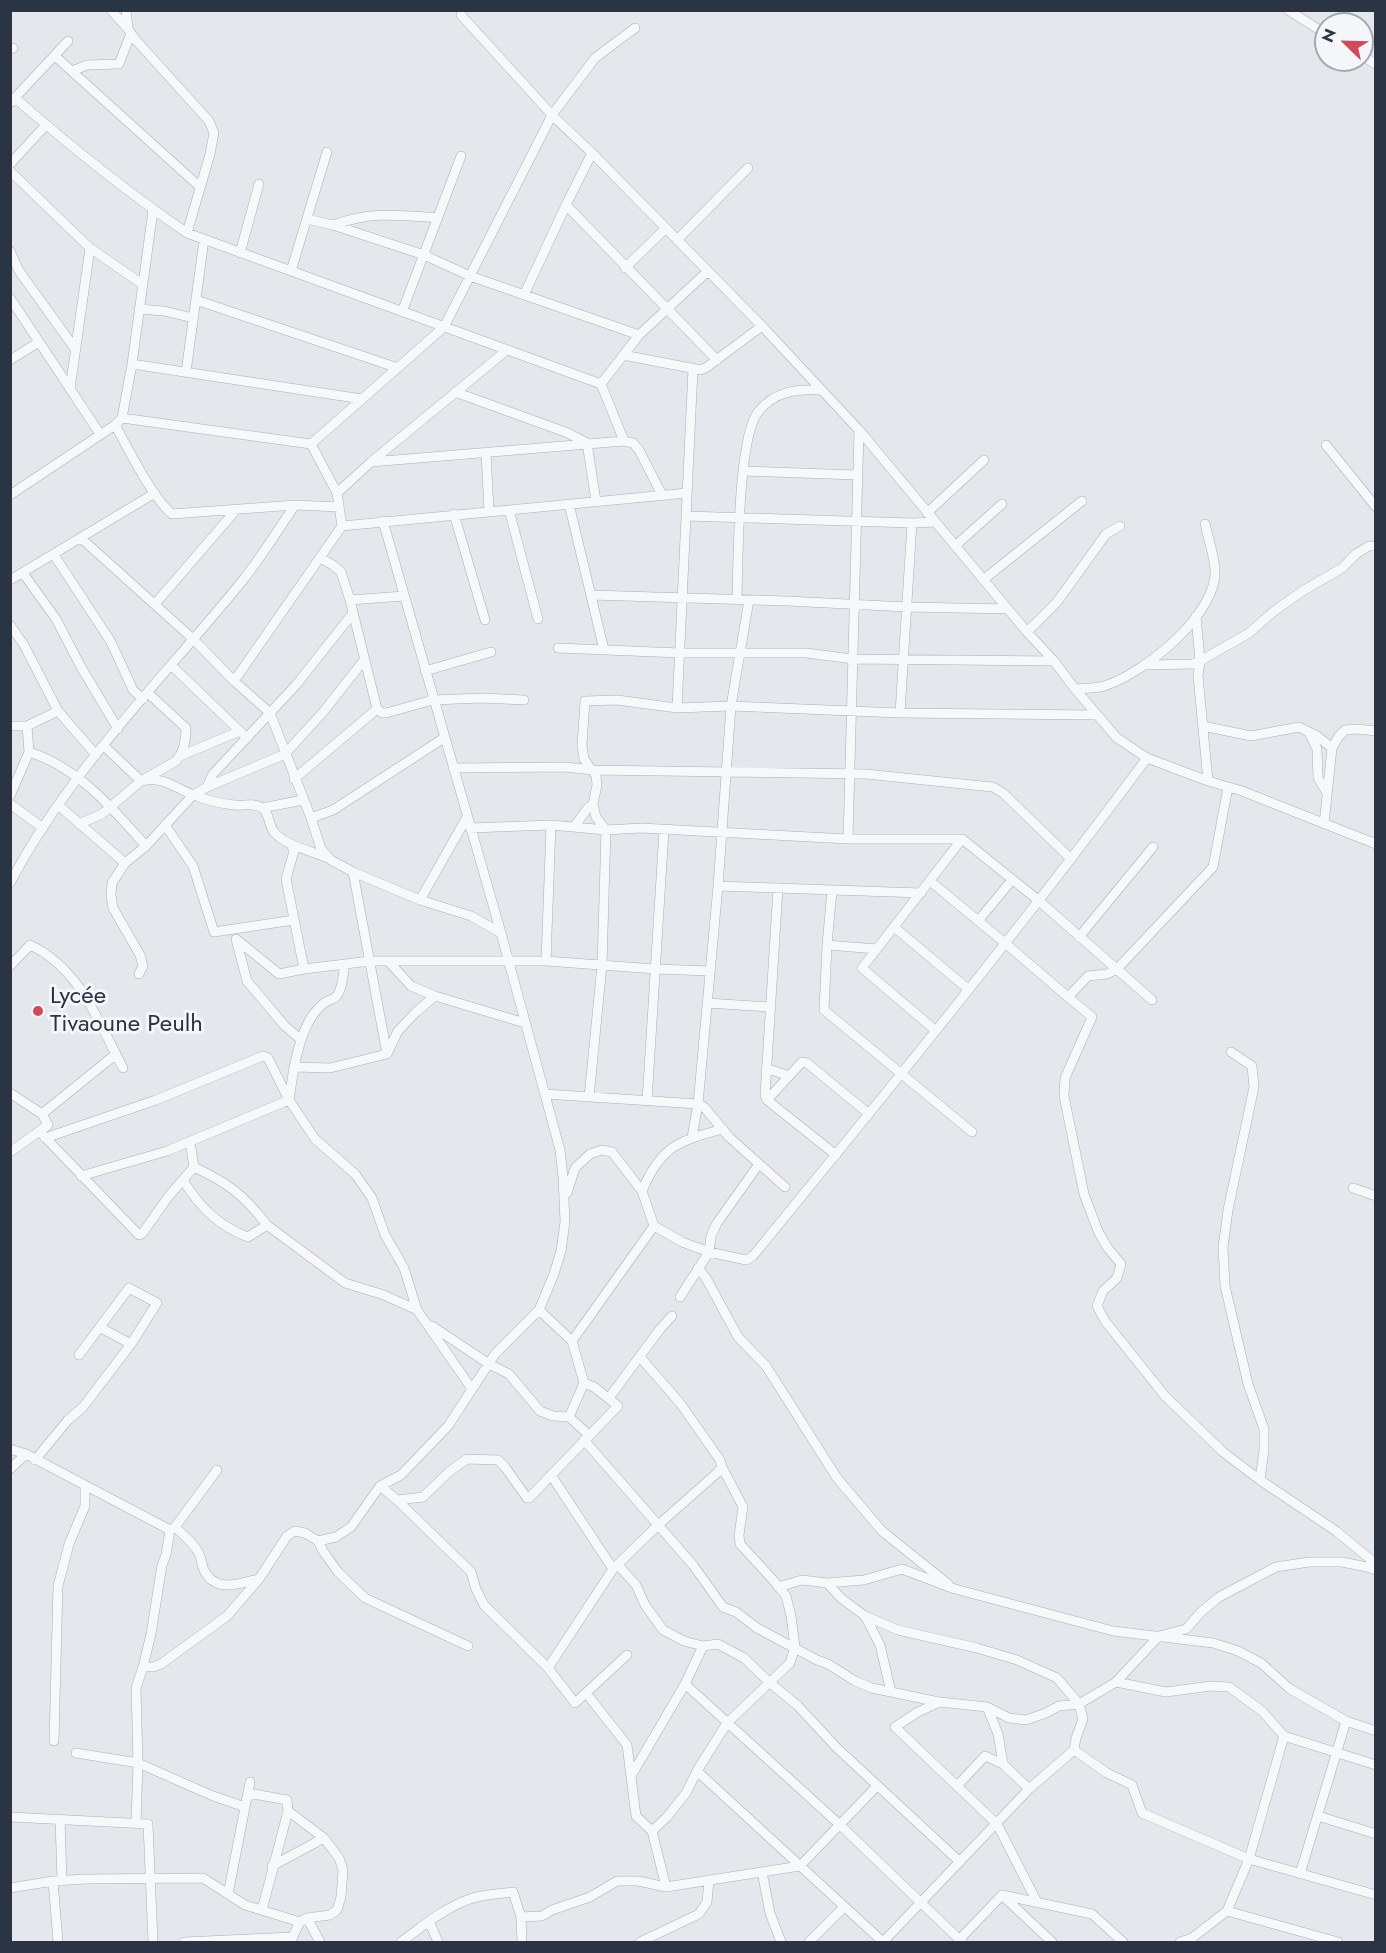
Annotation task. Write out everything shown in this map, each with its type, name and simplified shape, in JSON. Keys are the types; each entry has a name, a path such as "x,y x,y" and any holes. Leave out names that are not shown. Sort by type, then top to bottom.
{"street":[{"path":"111,10 209,121 214,133 187,233"},
{"path":"1288,10 1314,26"},
{"path":"72,71 87,65 119,64 130,31 128,12"},
{"path":"461,15 552,115 762,326 859,430 1117,738 1147,758 1242,791 1376,844"},
{"path":"118,421 311,444 444,327 552,115 596,58 635,28"},
{"path":"68,41 13,101 153,210 187,233 204,240 601,384 624,441"},
{"path":"55,56 200,187"},
{"path":"10,164 46,125"},
{"path":"291,271 327,152"},
{"path":"524,295 592,153"},
{"path":"402,312 461,156"},
{"path":"677,240 748,168"},
{"path":"10,171 90,248 142,284"},
{"path":"240,253 259,184"},
{"path":"566,205 717,360"},
{"path":"10,495 118,421 132,364 153,210"},
{"path":"333,225 354,217 383,214 438,218"},
{"path":"307,219 333,225 424,255 470,276 639,336"},
{"path":"626,268 666,228"},
{"path":"186,372 204,240"},
{"path":"70,389 90,248"},
{"path":"10,251 19,271 76,350"},
{"path":"601,384 639,336 708,271"},
{"path":"10,298 100,434"},
{"path":"196,300 398,368"},
{"path":"139,309 164,311 193,318"},
{"path":"623,356 701,370 762,326"},
{"path":"10,360 39,342"},
{"path":"337,493 371,462 507,350"},
{"path":"132,364 362,399"},
{"path":"677,708 693,369"},
{"path":"737,600 748,434 758,412 774,398 795,389 821,390"},
{"path":"455,392 568,433 586,443"},
{"path":"118,421 155,494 165,509 172,514 295,505 339,507"},
{"path":"848,839 859,430"},
{"path":"371,462 624,441 633,443 639,450 662,495"},
{"path":"586,443 596,501"},
{"path":"234,681 342,526 337,493 311,444"},
{"path":"1326,445 1376,507"},
{"path":"486,452 489,511"},
{"path":"927,513 984,460"},
{"path":"744,471 857,475"},
{"path":"342,526 687,493"},
{"path":"10,580 155,494"},
{"path":"983,580 1082,501"},
{"path":"569,504 604,650"},
{"path":"955,546 1002,504"},
{"path":"10,883 23,858 78,776 244,578 295,505"},
{"path":"155,604 236,510"},
{"path":"508,510 538,619"},
{"path":"454,514 485,620"},
{"path":"686,516 935,522"},
{"path":"318,1541 336,1537 351,1527 380,1486 401,1475 448,1426 495,1354 538,1310 554,1274 561,1251 565,1222 560,1150 501,933 383,521"},
{"path":"900,713 912,523"},
{"path":"1075,689 1105,686 1128,676 1146,665 1179,637 1196,616 1211,591 1215,570 1205,524"},
{"path":"1027,632 1057,602 1106,534 1120,526"},
{"path":"82,539 194,639 234,681 270,713 321,849 331,860"},
{"path":"1146,665 1193,664 1200,661 1249,633 1301,592 1342,568 1356,554 1369,546 1376,546"},
{"path":"54,555 111,642 133,690 146,696 186,728 184,746 176,761 141,781 102,814 79,824"},
{"path":"320,558 341,572 377,709 382,713 434,700 482,698 524,700"},
{"path":"23,573 56,619 118,729"},
{"path":"591,595 1008,609"},
{"path":"350,600 404,596"},
{"path":"693,1137 718,886 731,706 749,600"},
{"path":"207,787 213,774 244,735 270,713 296,685 353,613"},
{"path":"1196,616 1200,661 1198,676 1208,781"},
{"path":"10,625 24,645 58,711 96,755"},
{"path":"558,648 680,653 806,653 853,659 1054,661"},
{"path":"425,671 491,651"},
{"path":"139,974 143,966 140,955 113,908 111,895 112,883 125,863 146,846 193,795 285,754 324,711 364,660"},
{"path":"171,665 244,735"},
{"path":"589,1097 602,965 606,830 596,817 593,804 597,776 584,759 582,745 585,701 617,700 677,708 731,706 900,713 1096,715"},
{"path":"294,779 377,709"},
{"path":"10,726 27,726 58,711"},
{"path":"10,796 29,752 27,726"},
{"path":"1203,726 1251,736 1299,727 1332,748"},
{"path":"1324,824 1332,748 1345,730 1376,731"},
{"path":"1309,732 1317,749 1318,778 1327,793"},
{"path":"180,756 244,735"},
{"path":"311,818 333,810 444,738"},
{"path":"104,746 141,781 168,782 193,795 236,806 254,804 267,813 271,829 279,838 420,900 471,916 501,933"},
{"path":"29,752 47,758 78,776 111,807 146,846"},
{"path":"564,1201 575,1168 590,1154 602,1150 612,1152 642,1191 654,1226 682,1242 709,1252 746,1260 753,1256 1005,943 1147,758"},
{"path":"453,768 565,766 593,770 887,774 993,787 1003,793 1071,859"},
{"path":"1068,997 1088,976 1107,974 1117,969 1213,867 1228,787"},
{"path":"262,808 303,800"},
{"path":"10,804 43,828"},
{"path":"574,827 593,804"},
{"path":"58,805 125,863"},
{"path":"420,900 466,817"},
{"path":"165,825 193,866 214,932 294,920"},
{"path":"470,828 551,825 606,830 641,828 848,839 962,839 1038,900 1152,1000"},
{"path":"546,961 551,825"},
{"path":"646,1101 664,831"},
{"path":"935,1030 862,968 962,839"},
{"path":"291,844 294,851 286,879 304,969"},
{"path":"1079,937 1153,847"},
{"path":"353,872 387,1054"},
{"path":"978,921 1012,880"},
{"path":"930,881 1092,1017 1065,1078 1064,1096 1084,1194 1102,1239 1121,1264 1117,1278 1103,1291 1097,1306 1105,1321 1165,1396 1223,1452 1336,1531 1376,1564"},
{"path":"718,886 921,893"},
{"path":"778,888 765,1095 767,1100 836,1155"},
{"path":"832,890 824,1010 972,1132"},
{"path":"894,927 968,989"},
{"path":"233,928 247,981 284,1025 301,1040"},
{"path":"236,939 279,974 370,961 508,963 546,961 710,971"},
{"path":"12,962 30,945 60,964 86,996 123,1068"},
{"path":"827,945 877,949"},
{"path":"389,962 411,986 435,996 525,1023"},
{"path":"289,1100 294,1067 304,1030 324,1003 334,999 340,992 345,964"},
{"path":"387,1054 398,1031 435,996"},
{"path":"707,1003 770,1007"},
{"path":"1231,1052 1252,1066 1254,1073 1254,1087 1228,1210 1223,1247 1226,1286 1248,1384 1264,1429 1260,1480"},
{"path":"42,1114 116,1054"},
{"path":"294,1067 330,1068 387,1054"},
{"path":"10,1152 42,1134 156,1100 263,1056 268,1058 289,1100 315,1139 355,1174 372,1198 385,1235 404,1268 417,1310 472,1389"},
{"path":"767,1100 802,1062 807,1063 869,1114"},
{"path":"766,1068 789,1076"},
{"path":"10,1093 42,1114 48,1125 42,1134"},
{"path":"545,1094 698,1104 704,1107 729,1137 785,1187"},
{"path":"81,1176 167,1151 289,1100"},
{"path":"642,1191 657,1161 669,1149 693,1137 723,1129"},
{"path":"42,1134 139,1235 194,1167 190,1142"},
{"path":"680,1297 709,1252 711,1236 717,1223 759,1164"},
{"path":"194,1167 237,1191 250,1203 267,1225 345,1283 384,1295 417,1310"},
{"path":"183,1180 208,1214 236,1233 248,1238 267,1225"},
{"path":"1353,1188 1376,1196"},
{"path":"572,1341 654,1226"},
{"path":"698,1268 706,1278 738,1336 766,1366 837,1478 882,1531 955,1589"},
{"path":"35,1460 68,1420 83,1407 131,1344 157,1303 129,1288 79,1355"},
{"path":"538,1310 572,1341 584,1383 569,1417"},
{"path":"609,1398 660,1329 672,1317"},
{"path":"427,1323 489,1364 509,1374 540,1411 554,1416 569,1417 657,1526 693,1565 723,1607 736,1612 757,1628 872,1688 940,1702 987,1707 1009,1718 1026,1720 1059,1706 1079,1704 1116,1682 1159,1636 1186,1629 1200,1612 1219,1597 1276,1567 1309,1562 1342,1562 1376,1570"},
{"path":"101,1328 131,1344"},
{"path":"639,1357 680,1403 720,1460 743,1507 740,1544 786,1596 795,1647 790,1663 727,1723 697,1770 686,1793 667,1817 652,1831"},
{"path":"397,1500 423,1497 450,1471 467,1459 498,1460 527,1498 618,1406 594,1386 584,1383"},
{"path":"10,1449 26,1454 172,1529 192,1544 200,1554 202,1566 208,1577 218,1585 227,1586 259,1579"},
{"path":"10,1469 26,1454"},
{"path":"548,1668 615,1567 722,1467"},
{"path":"136,1823 138,1763 136,1688 144,1667 156,1610 162,1564 172,1529 217,1470"},
{"path":"551,1475 615,1567 636,1585 645,1605 663,1630 684,1641 703,1646 718,1644 744,1658 798,1706 837,1748 960,1862"},
{"path":"54,1741 58,1586 69,1544 85,1506 86,1486"},
{"path":"380,1486 471,1572 484,1605 548,1668 575,1703 627,1655"},
{"path":"144,1667 160,1664 212,1629 227,1616 259,1579 288,1536 294,1531 305,1533 318,1541 338,1572 365,1598 468,1646"},
{"path":"778,1587 802,1580 826,1583 864,1580 902,1569 955,1589 1113,1631 1213,1643 1238,1651 1261,1663 1290,1689 1346,1721 1376,1731"},
{"path":"697,1770 883,1942 1029,1789 1074,1750 1083,1719 1079,1704 1057,1678 1017,1660 977,1648 898,1630 865,1616 842,1599 826,1583"},
{"path":"865,1616 880,1645 891,1692"},
{"path":"631,1776 685,1684 703,1646"},
{"path":"1116,1682 1166,1692 1211,1686 1229,1687 1262,1711 1284,1736 1376,1765"},
{"path":"685,1684 840,1825 961,1941 1002,1895"},
{"path":"586,1693 627,1745 636,1816 652,1831 666,1887"},
{"path":"940,1702 896,1726 997,1824 1037,1902"},
{"path":"987,1707 998,1734 1003,1764"},
{"path":"1300,1874 1346,1721"},
{"path":"1180,1942 1192,1938 1227,1911 1249,1859 1284,1736"},
{"path":"1074,1750 1107,1773 1132,1785 1142,1813 1249,1859 1376,1895"},
{"path":"76,1753 138,1763 213,1796 245,1807"},
{"path":"957,1786 985,1756 1003,1764 1029,1789"},
{"path":"228,1894 250,1782"},
{"path":"521,1917 542,1916 552,1910 590,1897 617,1881 638,1881 666,1887 800,1866 877,1786"},
{"path":"248,1793 287,1800 288,1811 262,1910"},
{"path":"10,1888 57,1881 203,1878 245,1905 262,1910 304,1920 330,1915 337,1910 341,1897 343,1870 339,1858 324,1838 288,1811"},
{"path":"1318,1816 1376,1834"},
{"path":"10,1817 148,1824 153,1942"},
{"path":"58,1942 57,1881 60,1820"},
{"path":"272,1866 324,1838"},
{"path":"762,1872 771,1913 781,1942"},
{"path":"640,1942 699,1914 707,1902 709,1880"},
{"path":"402,1942 452,1907 472,1898 513,1892 521,1917 522,1942"},
{"path":"1002,1895 1092,1914 1123,1942"},
{"path":"1002,1895 1052,1942"},
{"path":"809,1942 844,1907"},
{"path":"1227,1911 1310,1939 1338,1942"},
{"path":"184,1942 291,1940 304,1920"},
{"path":"304,1920 320,1942"},
{"path":"429,1921 438,1942"}],"place":[{"name":"Lycée Tivaoune Peulh","path":"38,1011"}]}
